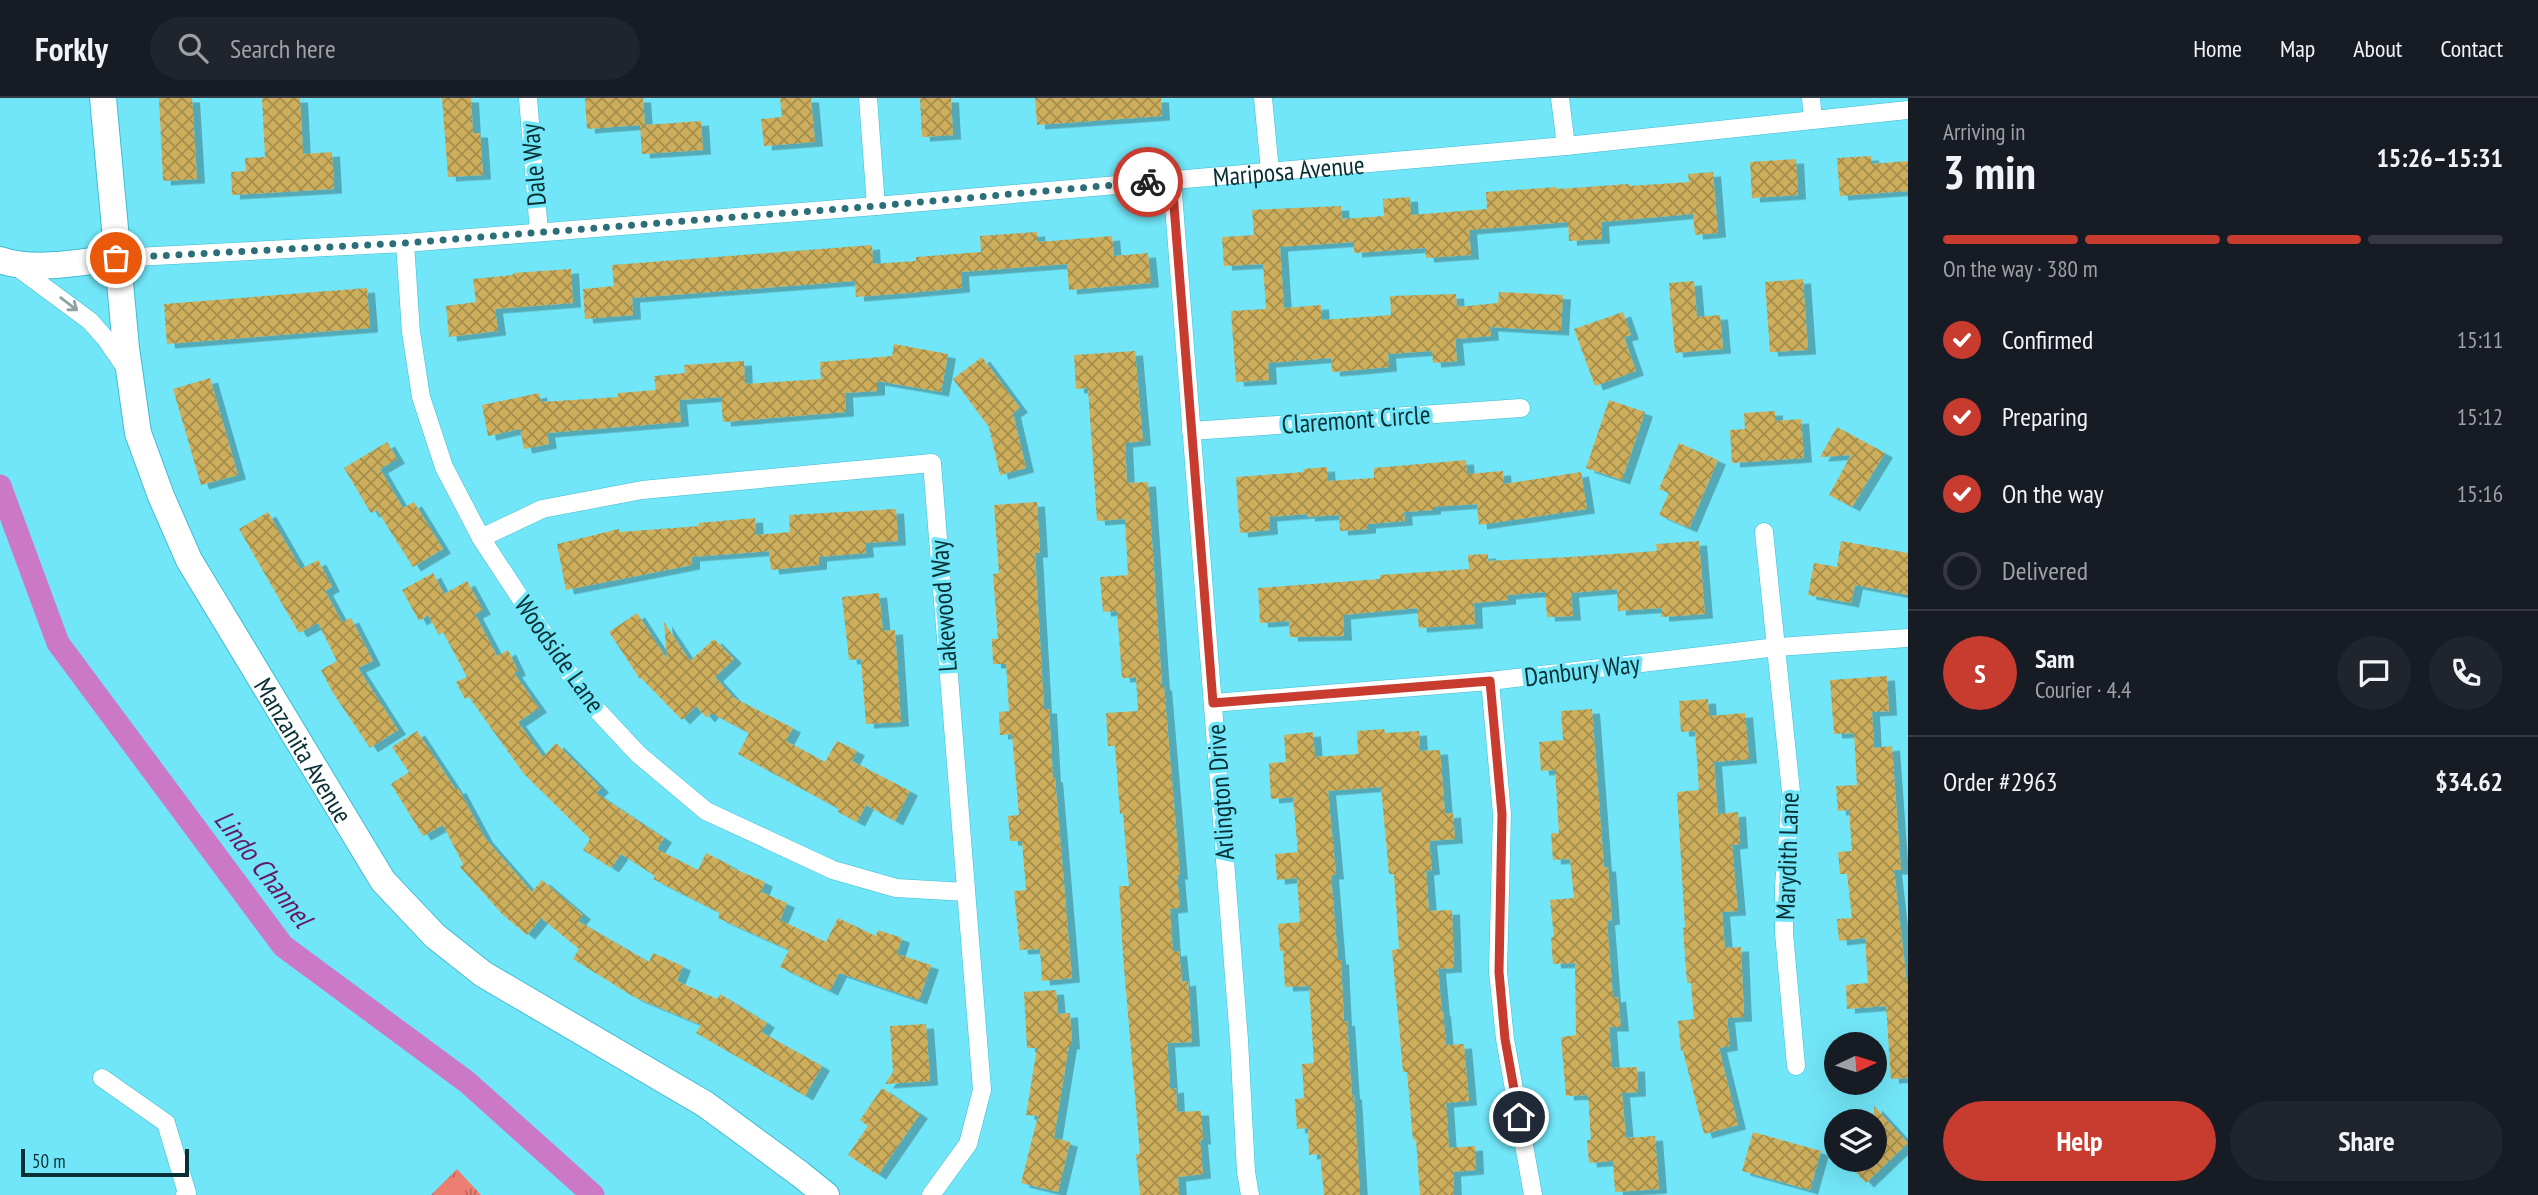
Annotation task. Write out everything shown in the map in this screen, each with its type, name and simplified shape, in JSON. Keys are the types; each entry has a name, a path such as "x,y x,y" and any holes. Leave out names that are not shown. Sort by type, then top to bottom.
{"street":[{"name":"Manzanita Avenue","path":"103,98 116,258 138,433 161,496 190,560 383,881 435,936 483,974 705,1104 826,1195"},
{"name":"Dale Way","path":"528,98 539,232"},
{"path":"868,98 876,206"},
{"path":"1263,98 1270,171"},
{"path":"1560,98 1566,146"},
{"path":"1811,98 1813,120"},
{"name":"Mariposa Avenue","path":"7,262 59,264 116,258 405,243 876,206 1566,146 1908,110"},
{"name":"Arlington Drive","path":"1172,180 1238,1026 1246,1172 1250,1195"},
{"name":"Woodside Lane","path":"405,243 411,332 421,397 444,467 481,538 585,697 638,754 706,811 833,870 896,888 966,892"},
{"path":"7,262 90,321 129,373"},
{"name":"Claremont Circle","path":"1191,431 1521,408"},
{"name":"Lakewood Way","path":"481,538 542,509 642,490 932,463 982,1090 968,1144 931,1195"},
{"name":"Marydith Lane","path":"1764,532 1791,792 1784,887 1784,933 1796,1066"},
{"name":"Danbury Way","path":"1213,703 1490,681 1777,647 1908,638"},
{"path":"1490,681 1502,814 1499,972 1505,1039 1533,1195"},
{"path":"102,1078 166,1124 187,1193 185,1195"}],"green space":[{"path":"457,1169 481,1195 431,1195"}],"building":[{"path":"159,98 192,98 197,179 163,181"},
{"path":"262,98 300,98 303,154 332,152 334,189 232,195 231,172 246,171 245,158 265,157"},
{"path":"442,98 471,98 473,133 480,133 483,175 448,177"},
{"path":"585,98 643,98 645,125 701,121 703,150 642,154 640,125 587,129"},
{"path":"780,98 811,98 815,142 764,146 761,119 782,117"},
{"path":"920,98 951,98 953,135 922,137"},
{"path":"1035,98 1161,98 1162,116 1037,125"},
{"path":"1871,156 1871,164 1908,161 1908,191 1840,196 1837,158"},
{"path":"1796,159 1798,195 1752,198 1750,162"},
{"path":"1713,172 1718,233 1695,235 1693,214 1601,222 1602,239 1569,241 1568,222 1469,230 1471,255 1426,258 1425,248 1354,253 1354,242 1280,247 1284,308 1321,305 1322,320 1391,315 1390,296 1456,294 1457,307 1498,303 1499,292 1563,295 1561,331 1490,327 1491,336 1455,339 1457,361 1433,363 1432,351 1388,354 1389,367 1332,372 1331,358 1268,363 1269,380 1236,382 1231,311 1266,309 1263,264 1224,266 1222,237 1254,235 1252,210 1341,206 1342,219 1384,216 1383,199 1410,197 1411,215 1487,209 1486,192 1689,182 1688,174"},
{"path":"1037,232 1038,242 1112,236 1114,256 1148,253 1151,283 1069,290 1067,264 961,272 962,288 908,293 856,297 855,281 632,298 633,315 585,319 583,289 614,286 612,265 872,245 873,264 916,261 916,257 981,252 980,236"},
{"path":"571,269 573,303 495,309 498,331 449,337 446,306 476,302 473,279"},
{"path":"1803,279 1808,350 1770,352 1765,282"},
{"path":"1694,281 1697,317 1720,315 1723,349 1675,353 1669,283"},
{"path":"367,288 370,328 167,344 164,304"},
{"path":"1623,312 1631,335 1624,337 1636,371 1595,386 1574,329"},
{"path":"894,344 948,354 941,392 877,381 877,391 845,393 846,412 723,422 721,397 679,400 681,422 547,433 549,444 524,449 520,429 488,436 482,405 539,393 541,402 618,397 618,393 656,390 654,376 685,373 684,365 744,361 745,384 821,379 820,362 892,356"},
{"path":"1135,351 1143,441 1125,443 1127,483 1148,482 1162,686 1180,875 1177,875 1180,908 1170,909 1173,952 1179,951 1182,982 1188,981 1192,1042 1167,1043 1170,1089 1176,1088 1177,1112 1201,1111 1203,1140 1200,1140 1203,1174 1178,1177 1179,1195 1140,1195 1136,1154 1140,1154 1119,886 1129,886 1115,746 1108,746 1106,713 1138,711 1136,677 1122,678 1117,611 1103,612 1100,577 1128,575 1125,519 1097,521 1088,388 1076,389 1074,355"},
{"path":"982,357 1020,408 1013,413 1026,468 1000,475 989,427 953,379"},
{"path":"210,378 238,475 201,485 173,389"},
{"path":"1609,400 1645,412 1622,480 1586,468"},
{"path":"1775,411 1775,421 1801,419 1804,458 1732,463 1730,430 1745,429 1744,413"},
{"path":"1837,427 1885,453 1852,507 1829,495 1851,455 1820,457"},
{"path":"387,442 397,459 380,469 403,508 414,502 443,549 413,567 377,510 371,513 344,468"},
{"path":"1679,443 1718,460 1689,528 1659,515 1669,493 1659,489"},
{"path":"1466,460 1467,474 1503,471 1504,484 1581,472 1587,509 1479,525 1477,504 1433,507 1433,510 1404,512 1405,521 1368,524 1368,529 1340,531 1339,515 1307,517 1307,514 1269,517 1270,530 1240,533 1236,477 1304,472 1303,469 1327,467 1328,481 1374,478 1374,468"},
{"path":"1037,502 1040,553 1035,553 1044,709 1049,709 1072,978 1042,981 1040,949 1020,950 1014,891 1026,890 1022,841 1010,841 1008,816 1019,815 1012,734 1000,735 999,712 1009,711 1006,664 993,664 992,639 998,639 993,574 999,573 994,505"},
{"path":"896,509 898,541 865,543 866,553 819,557 819,565 771,570 769,551 692,557 692,565 566,590 557,544 619,529 620,532 699,526 698,523 755,518 756,535 790,532 789,515"},
{"path":"268,512 301,569 318,560 332,587 325,591 342,622 351,618 373,661 358,668 398,730 370,748 321,670 337,661 318,623 299,633 239,529"},
{"path":"1699,541 1705,614 1661,617 1661,608 1618,611 1617,589 1571,593 1573,616 1547,617 1545,592 1508,595 1508,600 1474,603 1475,624 1419,628 1417,608 1343,615 1344,636 1290,637 1289,621 1260,623 1258,588 1469,569 1468,555 1488,554 1488,561 1569,557 1657,551 1656,544"},
{"path":"1841,541 1908,553 1908,595 1855,585 1851,603 1808,595 1814,563 1837,567"},
{"path":"433,573 444,594 467,581 483,610 475,614 497,656 508,650 518,671 514,673 539,708 518,722 543,757 556,743 601,788 596,793 664,838 657,849 698,870 706,853 765,882 761,892 787,903 780,920 826,942 838,918 876,936 878,930 902,938 897,954 931,965 919,1000 839,973 830,991 780,967 789,950 718,918 720,913 653,879 655,876 621,854 611,868 583,850 590,839 524,774 469,697 465,699 456,682 467,677 443,632 439,635 428,615 419,621 402,590"},
{"path":"879,593 883,631 895,630 901,722 866,724 861,659 849,660 842,597"},
{"path":"637,613 667,659 664,622 690,661 714,639 734,659 715,677 734,698 793,728 786,741 825,762 837,741 857,751 852,761 910,791 895,821 866,805 857,822 838,812 839,809 738,754 749,733 711,713 707,718 696,706 682,720 640,679 609,632"},
{"path":"1887,676 1889,711 1872,712 1874,748 1892,746 1901,870 1894,870 1908,992 1908,1078 1891,1079 1886,1006 1847,1009 1846,985 1868,983 1865,938 1839,941 1837,919 1852,918 1847,874 1840,874 1838,852 1852,851 1849,810 1838,811 1836,786 1857,785 1854,733 1834,734 1830,680"},
{"path":"1708,699 1709,716 1745,713 1749,759 1714,762 1718,814 1738,812 1740,844 1732,845 1738,911 1722,912 1725,948 1741,947 1744,1017 1727,1018 1730,1046 1719,1048 1738,1125 1704,1134 1681,1051 1678,1021 1694,1019 1691,983 1687,983 1677,792 1699,790 1695,731 1681,732 1679,701"},
{"path":"1592,709 1604,867 1608,867 1612,920 1607,921 1613,998 1618,997 1621,1027 1609,1027 1612,1068 1637,1067 1638,1092 1622,1093 1626,1138 1655,1136 1659,1189 1615,1192 1613,1161 1589,1163 1587,1140 1591,1140 1588,1095 1566,1096 1561,1037 1576,1035 1575,963 1553,964 1551,937 1554,937 1550,900 1574,898 1570,859 1553,860 1551,833 1559,833 1555,770 1541,771 1539,742 1563,740 1561,711"},
{"path":"1384,729 1385,733 1419,731 1420,751 1440,750 1445,814 1453,813 1455,839 1429,841 1432,870 1426,871 1429,911 1452,910 1454,968 1438,969 1446,1045 1464,1044 1469,1101 1446,1103 1449,1148 1475,1146 1476,1170 1453,1172 1454,1195 1420,1195 1407,1072 1403,1072 1392,950 1399,949 1394,874 1389,874 1381,787 1328,791 1336,875 1331,875 1338,960 1341,960 1344,1022 1347,1021 1354,1095 1360,1195 1324,1195 1320,1154 1309,1155 1308,1128 1297,1129 1295,1099 1304,1098 1302,1064 1314,1063 1309,986 1285,987 1278,924 1300,922 1297,878 1277,880 1275,854 1298,852 1293,797 1271,799 1269,763 1286,762 1284,735 1313,732 1315,757 1358,754 1357,731"},
{"path":"417,731 456,790 458,788 485,838 532,892 542,880 583,915 578,921 649,962 653,953 683,966 677,981 717,999 720,994 767,1023 761,1032 822,1066 805,1096 696,1033 701,1025 634,997 573,959 579,949 541,918 527,935 503,915 460,867 463,864 443,825 423,836 391,784 409,772 392,747"},
{"path":"1056,990 1058,1014 1070,1013 1072,1045 1069,1045 1054,1138 1070,1142 1058,1192 1021,1183 1038,1116 1026,1115 1037,1048 1027,1048 1024,992"},
{"path":"926,1024 930,1081 885,1084 893,1072 890,1026"},
{"path":"882,1088 920,1114 878,1175 848,1155 868,1126 860,1120"},
{"path":"1887,1120 1908,1143 1887,1163"},
{"path":"1753,1132 1821,1151 1810,1190 1742,1171"},
{"path":"1856,1172 1878,1172 1866,1183"}],"waterway":[{"name":"Lindo Channel","path":"0,486 58,643 283,946 467,1082 593,1195"}],"way so far":[{"path":"116,258 405,243 1148,182"}],"route":[{"path":"1148,182 1172,180 1213,703 1490,681 1502,814 1499,972 1505,1039 1519,1117"}]}
